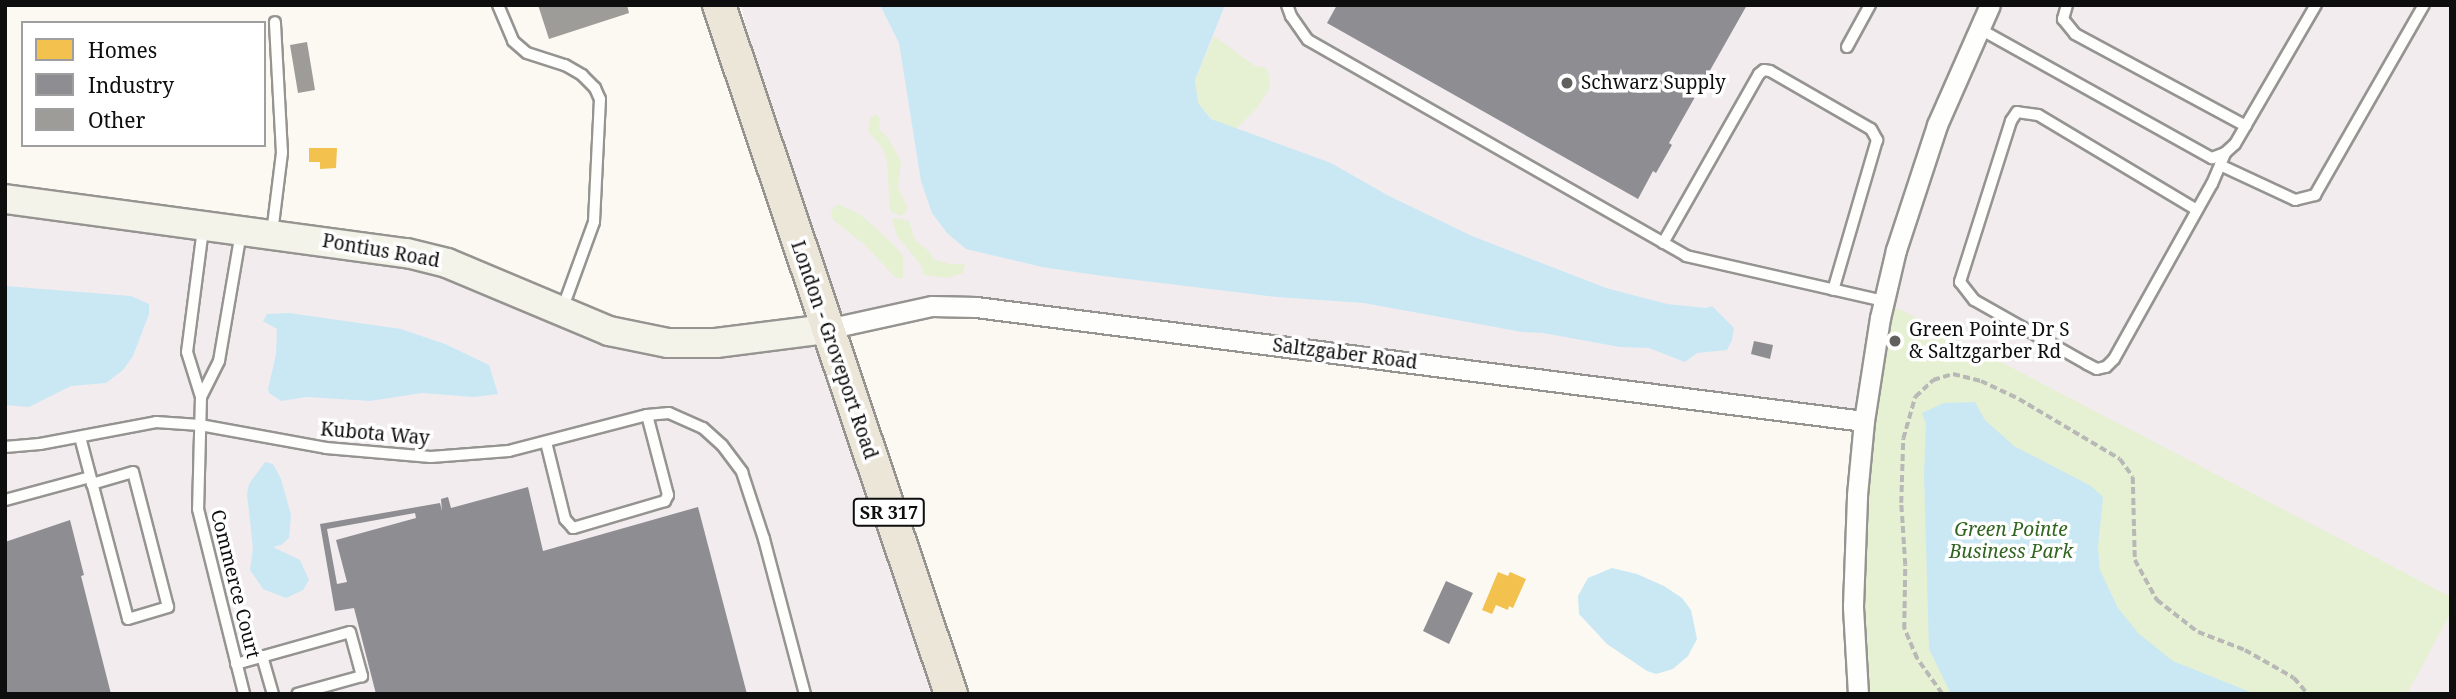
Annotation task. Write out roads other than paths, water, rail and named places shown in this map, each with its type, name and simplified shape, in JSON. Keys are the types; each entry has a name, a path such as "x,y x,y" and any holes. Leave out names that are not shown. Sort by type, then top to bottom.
{"main road":[{"name":"London - Groveport Road","path":"719,5 951,694"}],"street":[{"path":"1858,694 1853,606 1857,495 1864,421 1884,301 1896,250 1937,125 1990,5"},
{"name":"Pontius Road","path":"5,199 377,247 447,263 609,331 668,343 716,343 827,329"},
{"name":"Saltzgaber Road","path":"827,329 920,308 954,305 1864,421"}],"lane":[{"path":"498,5 513,41 527,53 565,65 582,75 595,88 600,99 594,222 561,311"},
{"path":"1287,5 1291,16 1308,40 1663,243 1701,261 1884,301"},
{"path":"1847,47 1870,5"},
{"path":"2067,5 2063,19 2075,34 2246,126"},
{"path":"1978,28 2212,158 2225,153 2235,144 2316,5"},
{"path":"2220,164 2295,200 2315,195 2424,5"},
{"path":"272,233 282,153 275,22"},
{"path":"1663,243 1764,69 1871,129 1877,140 1833,290"},
{"path":"2197,210 2038,115 2017,112 2011,121 1961,282 1974,300 2087,364 2098,369 2106,367 2114,359 2197,210 2225,153"},
{"name":"Commerce Court","path":"204,225 187,352 201,397 198,509 244,694"},
{"name":"Commerce Court","path":"201,397 219,362 241,229"},
{"path":"546,442 565,519 573,528 665,501 668,495 647,415 669,413 703,428 722,445 742,472 764,539 805,694"},
{"name":"Kubota Way","path":"5,447 80,437 156,422 200,425 326,449 431,457 509,451 647,415"},
{"path":"5,500 91,480 133,472 168,607 128,619 91,480 80,437"},
{"path":"236,664 350,632 362,676 297,694"},
{"path":"262,656 273,694"}],"water":[{"path":"880,5 1225,5 1195,80 1198,103 1211,119 1331,163 1389,196 1472,236 1606,288 1667,304 1706,308 1712,306 1734,328 1732,340 1727,350 1697,353 1685,362 1649,348 1620,347 1543,333 1522,332 1364,303 1277,297 1103,276 1042,267 966,249 947,233 932,213 921,181 899,43"},
{"path":"5,286 131,296 149,304 149,314 133,356 123,370 106,383 71,386 29,407 5,405"},
{"path":"289,313 401,329 445,344 489,365 498,394 474,397 422,393 370,401 307,397 281,401 269,393 268,389 276,354 277,329 263,321 267,314"},
{"path":"1975,402 1985,420 2014,446 2091,486 2103,497 2098,547 2100,570 2118,608 2139,634 2173,661 2255,694 1951,694 1929,649 1924,474 1926,424 1922,413 1944,403"},
{"path":"265,462 273,464 281,479 291,515 289,538 281,545 273,547 300,560 309,580 303,590 286,598 263,589 250,570 253,548 247,494 249,484"},
{"path":"1612,568 1637,574 1664,586 1682,598 1691,610 1697,639 1688,656 1673,669 1656,674 1647,671 1607,644 1579,614 1578,596 1588,578"}],"place":[{"name":"Schwarz Supply","path":"1567,83"},
{"name":"Green Pointe Dr S & Saltzgarber Rd","path":"1895,341"}],"park label":[{"name":"Green Pointe Business Park","path":"2011,541"}]}
